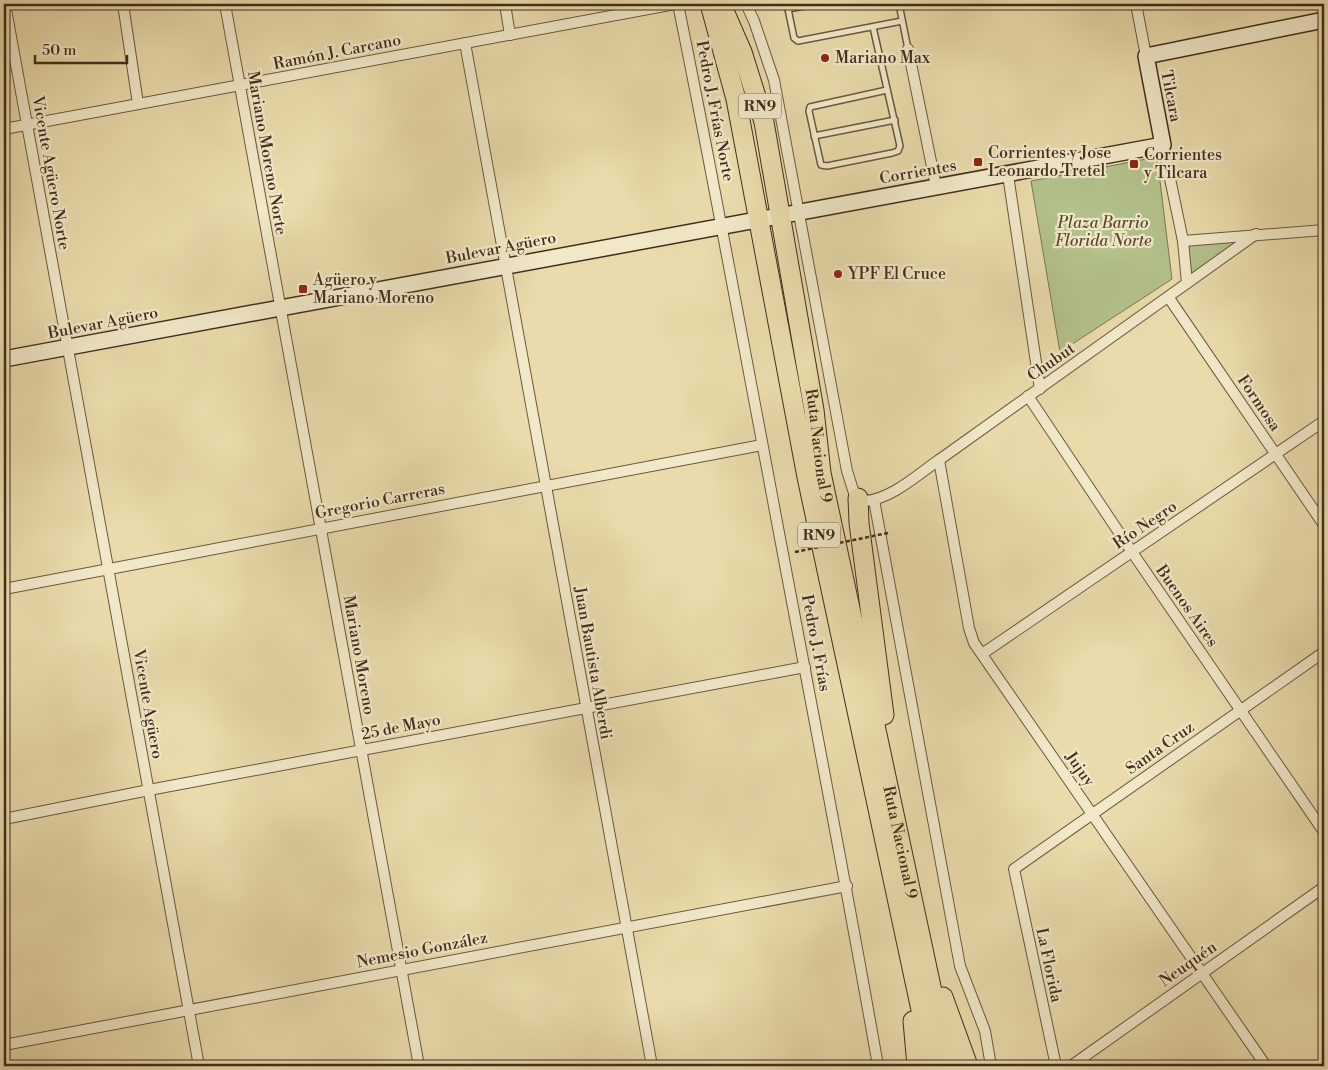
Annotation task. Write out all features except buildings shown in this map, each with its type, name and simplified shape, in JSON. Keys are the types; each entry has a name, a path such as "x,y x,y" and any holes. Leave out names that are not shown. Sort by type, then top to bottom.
{"highway":[{"name":"Ruta Nacional 9","path":"710,4 732,84 807,477 933,1066"},
{"name":"Ruta Nacional 9","path":"721,4 742,52 764,122 789,213 822,473 948,1066"},
{"path":"866,499 859,523 887,738 893,808"},
{"path":"919,932 970,1066"},
{"path":"910,962 917,1066"}],"main road":[{"path":"1146,56 1324,20"},
{"name":"Tilcara","path":"1146,56 1163,145"},
{"name":"Corrientes","path":"789,213 1008,175 1163,145"},
{"name":"Bulevar Agüero","path":"4,359 789,213"}],"street":[{"name":"Vicente Agüero Norte","path":"5,4 68,347"},
{"path":"123,4 138,104"},
{"name":"Mariano Moreno Norte","path":"225,4 280,307"},
{"path":"505,4 510,35"},
{"name":"Ramón J. Carcano","path":"4,129 677,4"},
{"name":"Pedro J. Frías Norte","path":"677,4 723,225"},
{"path":"746,4 754,21 774,80 789,213 847,471 854,492 866,499 960,966 985,1030 991,1066"},
{"name":"Tilcara","path":"1136,4 1146,56"},
{"name":"Juan Bautista Alberdi","path":"465,43 652,1066"},
{"path":"908,49 936,186"},
{"name":"Tilcara","path":"1163,145 1182,242 1187,283"},
{"path":"1008,175 1040,389"},
{"name":"Pedro J. Frías","path":"723,225 762,445 847,886 878,1066"},
{"path":"1182,242 1256,234 1324,230"},
{"name":"Chubut","path":"866,499 886,496 939,460 1169,298 1256,234"},
{"name":"Formosa","path":"1169,298 1324,524"},
{"name":"Mariano Moreno","path":"280,307 419,1066"},
{"name":"Vicente Agüero","path":"68,347 199,1066"},
{"name":"Buenos Aires","path":"1028,396 1132,552 1324,832"},
{"name":"Río Negro","path":"982,654 1324,421"},
{"name":"Gregorio Carreras","path":"4,589 108,567 762,445"},
{"name":"Jujuy","path":"939,460 969,628 974,642 1093,814 1200,974 1266,1066"},
{"name":"Santa Cruz","path":"1014,869 1324,652"},
{"name":"25 de Mayo","path":"4,820 148,790 805,667"},
{"name":"La Florida","path":"1014,869 1056,1066"},
{"name":"Nemesio González","path":"4,1046 189,1009 847,886"},
{"name":"Neuquén","path":"1071,1066 1324,887"}],"lane":[{"path":"815,4 787,6 794,38 798,41 902,21"},
{"path":"899,4 908,49"},
{"path":"873,26 900,146 898,151 827,166 821,165 809,111 810,107 887,90"},
{"path":"814,136 894,120"}],"path":[{"path":"795,552 888,533"}],"green space":[{"name":"Plaza Barrio Florida Norte","path":"1157,157 1172,279 1060,352 1031,181"},
{"path":"1250,236 1189,280 1185,244"}],"place":[{"name":"Mariano Max","path":"825,58"},
{"name":"Corrientes y Jose Leonardo Tretel","path":"978,162"},
{"name":"Corrientes y Tilcara","path":"1134,164"},
{"name":"YPF El Cruce","path":"838,274"},
{"name":"Agüero y Mariano Moreno","path":"303,289"}]}
